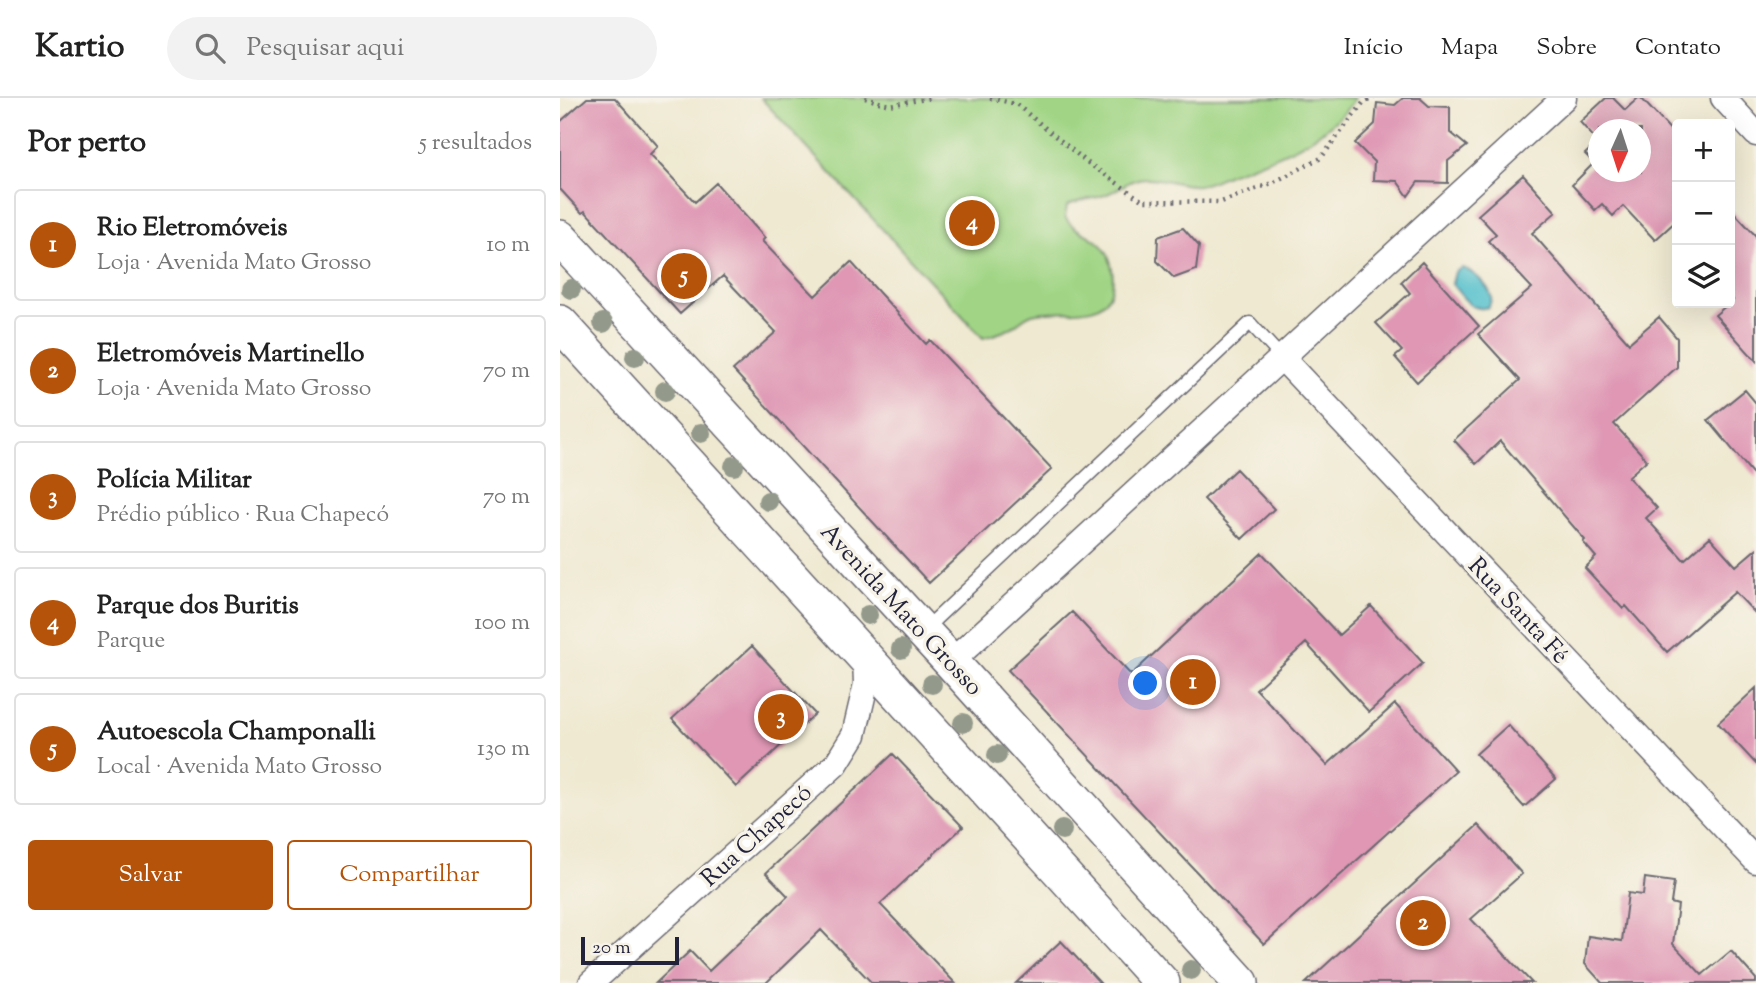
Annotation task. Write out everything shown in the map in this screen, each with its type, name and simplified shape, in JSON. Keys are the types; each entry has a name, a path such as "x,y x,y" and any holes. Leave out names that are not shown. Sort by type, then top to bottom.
{"main road":[{"name":"Avenida Mato Grosso","path":"560,238 923,631 1241,983"},
{"path":"560,323 1162,983"}],"street":[{"path":"951,662 1564,98"},
{"path":"1723,98 1756,134"},
{"name":"Rua Santa Fé","path":"1282,358 1756,861"},
{"name":"Rua Chapecó","path":"591,983 836,764 855,735 866,684 865,656"}],"lane":[{"path":"923,631 1250,323 1282,358"}],"path":[{"path":"864,98 889,105 932,98"},
{"path":"990,98 1016,104 1088,163 1143,201 1221,202 1272,183 1321,158 1363,103 1374,98"}],"green space":[{"path":"761,98 1355,98 1344,113 1330,125 1299,146 1211,182 1186,185 1152,178 1140,179 1108,194 1067,206 1065,217 1069,223 1100,244 1107,254 1113,278 1108,298 1090,309 1032,314 1009,329 983,338"}],"water":[{"path":"1462,268 1475,275 1490,292 1491,302 1488,307 1472,305 1452,284 1455,272"}],"building":[{"path":"587,98 615,98 658,146 650,154 695,202 716,183 765,238 762,241 815,296 851,262 926,344 930,340 1052,469 929,583 733,370 776,332 723,276 680,314 585,211 582,213 560,189 560,122"},
{"path":"1403,98 1420,98 1429,106 1450,107 1450,132 1467,146 1448,161 1448,183 1418,182 1408,196 1397,181 1373,180 1374,162 1355,143 1375,124 1377,103 1395,105"},
{"path":"1606,98 1613,98 1625,110 1641,98 1672,132 1672,225 1655,240 1623,206 1613,216 1602,204 1595,210 1572,185 1588,169 1588,182 1651,182 1651,119 1588,119 1588,131 1580,122"},
{"path":"1523,175 1556,212 1532,233 1629,343 1659,317 1677,338 1677,367 1614,424 1647,460 1628,477 1657,508 1646,518 1684,560 1710,537 1736,566 1756,549 1756,614 1735,592 1667,652 1626,606 1623,609 1585,568 1596,557 1583,542 1585,540 1500,441 1476,464 1454,440 1520,380 1478,334 1532,288 1488,241 1496,234 1478,215"},
{"path":"1735,213 1756,236 1756,361 1715,315 1723,308 1735,308"},
{"path":"1183,228 1199,246 1196,270 1174,278 1157,261 1158,237"},
{"path":"1422,262 1479,326 1417,382 1395,357 1402,351 1376,323 1410,293 1401,282"},
{"path":"1745,390 1756,403 1756,478 1708,420"},
{"path":"1236,469 1274,509 1242,539 1204,499"},
{"path":"1262,553 1339,635 1371,606 1423,663 1369,712 1306,643 1256,689 1327,765 1395,704 1456,771 1264,944 1008,670 1072,612 1131,675"},
{"path":"752,646 815,714 736,787 672,719"},
{"path":"1756,688 1756,764 1718,723"},
{"path":"1508,725 1556,779 1524,807 1476,754"},
{"path":"893,754 963,827 880,904 955,983 872,983 821,930 766,983 656,983 690,951 709,971 788,896 766,873"},
{"path":"1478,825 1522,874 1471,919 1532,983 1306,983"},
{"path":"1645,878 1674,882 1671,903 1678,905 1673,944 1702,975 1731,951 1756,979 1756,983 1602,983 1585,964 1588,936 1622,941 1628,893 1643,895"},
{"path":"1061,941 1100,983 1016,983"}],"place":[{"name":"Parque dos Buritis","path":"972,223"},
{"name":"Autoescola Champonalli","path":"684,276"},
{"name":"Rio Eletromóveis","path":"1193,682"},
{"name":"Polícia Militar","path":"781,717"},
{"name":"Eletromóveis Martinello","path":"1423,923"}]}
